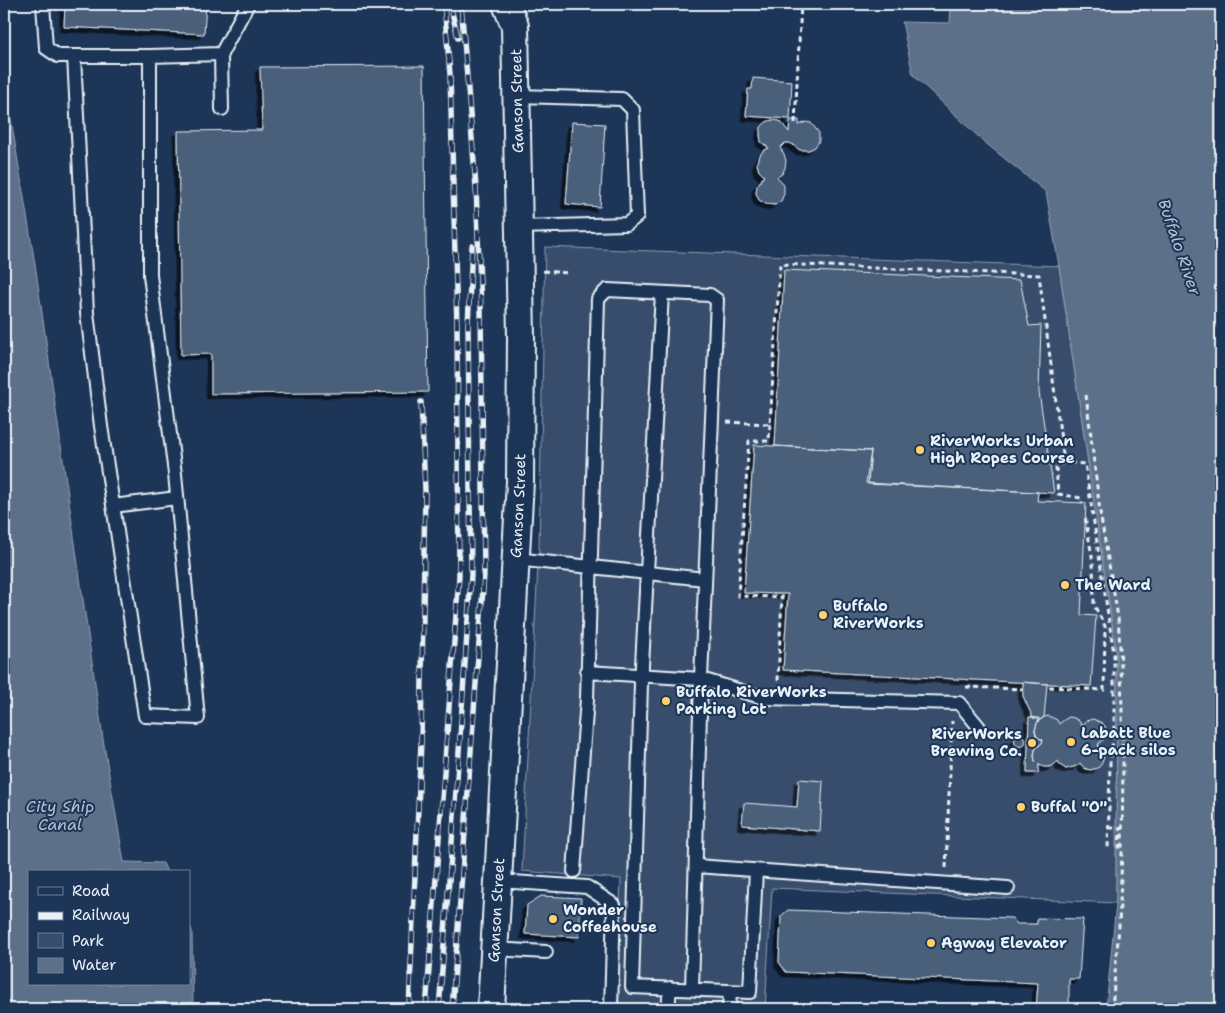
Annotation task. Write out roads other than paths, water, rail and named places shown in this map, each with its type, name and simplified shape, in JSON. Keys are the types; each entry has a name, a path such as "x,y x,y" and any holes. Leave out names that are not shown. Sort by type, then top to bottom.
{"street":[{"name":"Ganson Street","path":"491,1009 520,481 521,337 515,26 506,4"}],"lane":[{"path":"43,4 46,48 58,56 221,54"},
{"path":"222,109 221,54 248,4"},
{"path":"74,56 86,313 100,426 145,716 198,718 177,498 150,275 150,56"},
{"path":"517,96 622,99 633,110 637,216 627,224 519,227"},
{"path":"574,871 586,708 598,299 607,290 710,295 717,300 700,679 692,989"},
{"path":"662,293 642,676 632,986 750,992 756,870"},
{"path":"113,506 177,498"},
{"path":"515,559 705,579"},
{"path":"587,672 700,679 764,698 959,703 979,727"},
{"path":"696,866 1008,888"},
{"path":"498,881 587,887 614,905 611,1009"},
{"path":"494,948 546,952"},
{"path":"668,1009 670,988"},
{"path":"729,1009 730,991"}],"water":[{"name":"Buffalo River","path":"951,4 1221,4 1221,1009 1106,1009 1116,903 1117,657 1059,266 1046,192 983,141 913,75 902,22 950,23"},
{"name":"City Ship Canal","path":"4,77 35,264 103,739 124,862 163,863 166,870 28,870 28,986 190,986 190,926 192,931 193,1009 4,1009"}],"railway":[{"path":"426,1009 459,576 457,326 450,74 444,4"},
{"path":"450,4 458,38"},
{"path":"452,1009 484,575 481,308 476,187 461,4"},
{"path":"439,1009 471,575 468,325 472,246"},
{"path":"409,1009 421,742 425,490 421,402"}],"place":[{"name":"RiverWorks Urban High Ropes Course","path":"920,450"},
{"name":"The Ward","path":"1065,585"},
{"name":"Buffalo RiverWorks","path":"823,615"},
{"name":"Buffalo RiverWorks Parking Lot","path":"666,701"},
{"name":"Labatt Blue 6-pack silos","path":"1071,742"},
{"name":"RiverWorks Brewing Co.","path":"1032,743"},
{"name":"Buffal \"O\"","path":"1021,807"},
{"name":"Wonder Coffeehouse","path":"553,919"},
{"name":"Agway Elevator","path":"931,943"}]}
